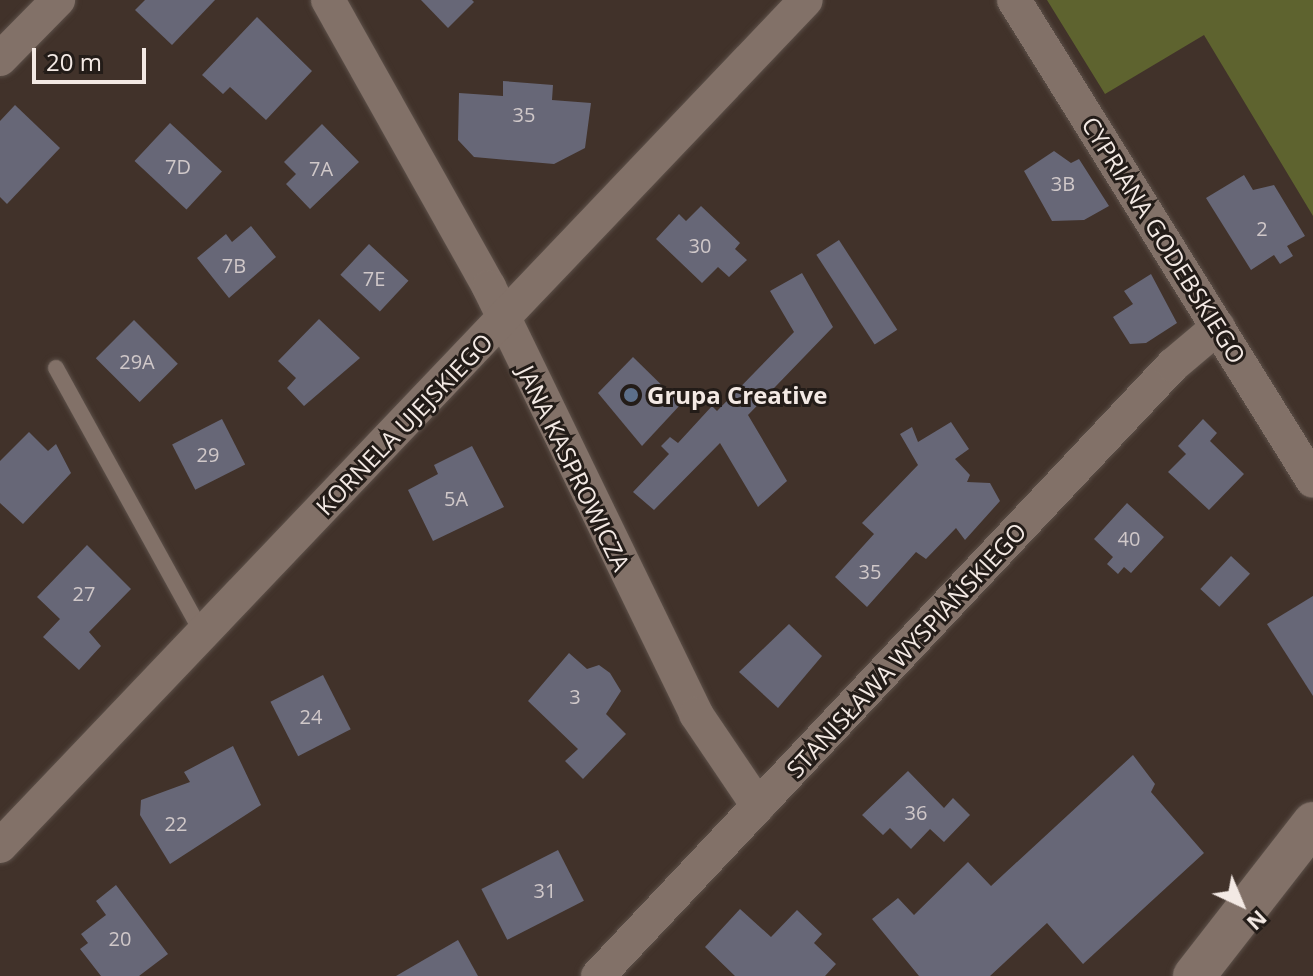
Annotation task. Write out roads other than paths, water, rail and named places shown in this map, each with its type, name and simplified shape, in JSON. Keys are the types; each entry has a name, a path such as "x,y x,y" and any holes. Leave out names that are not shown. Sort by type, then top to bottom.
{"street":[{"path":"0,59 58,0"},
{"name":"JANA KASPROWICZA","path":"328,0 489,287 501,323 696,714 758,806"},
{"name":"KORNELA UJEJSKIEGO","path":"0,846 806,0"},
{"name":"CYPRIANA GODEBSKIEGO","path":"1014,0 1313,481"},
{"name":"STANISŁAWA WYSPIAŃSKIEGO","path":"598,976 1173,365 1218,327"},
{"path":"1194,976 1313,823"}],"lane":[{"path":"56,368 203,634"}],"place":[{"name":"Grupa Creative","path":"631,395"}]}
